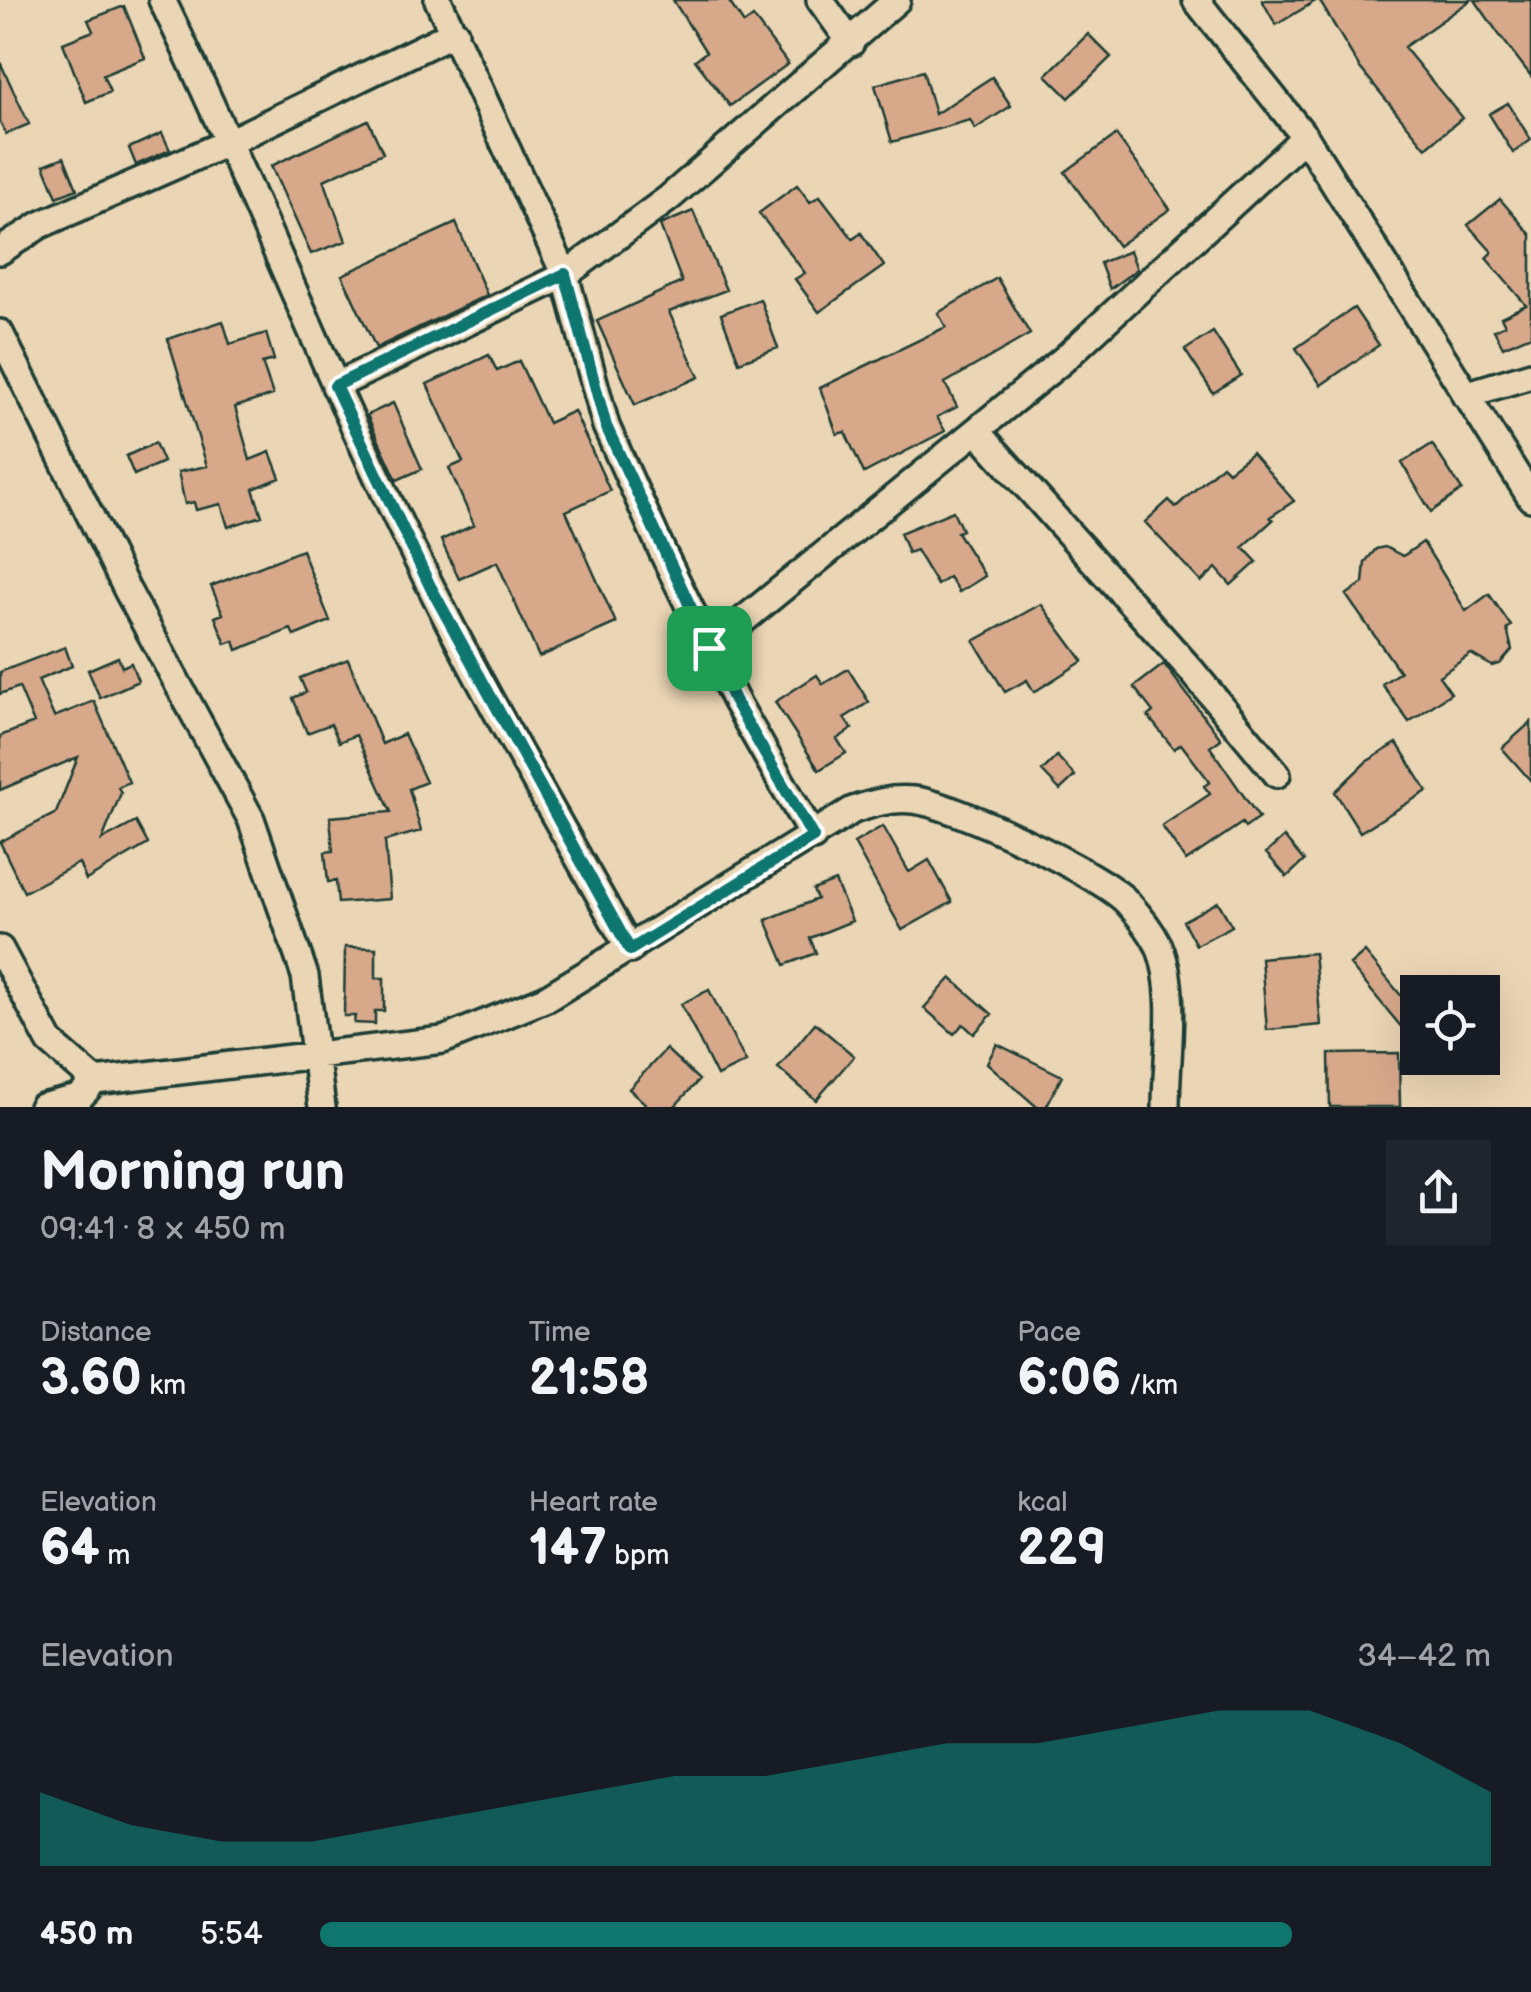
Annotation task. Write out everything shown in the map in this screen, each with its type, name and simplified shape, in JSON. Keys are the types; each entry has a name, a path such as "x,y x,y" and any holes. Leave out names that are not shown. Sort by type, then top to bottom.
{"street":[{"path":"162,0 231,141 335,386 430,586 630,950"},
{"path":"438,0 565,274 606,426 709,648 813,837"},
{"path":"820,0 851,44"},
{"path":"335,386 565,274 669,198 898,0"},
{"path":"1196,0 1305,137 1531,498"},
{"path":"0,250 40,225 231,141 455,32"},
{"path":"709,648 979,433 1305,137"},
{"path":"0,333 127,590 251,819 304,976 322,1107"},
{"path":"1465,395 1531,374"},
{"path":"979,433 1191,670 1277,774"},
{"path":"42,1107 79,1098 94,1081 317,1058 443,1040 546,998 853,810 885,799 917,800 945,808 1070,866 1125,900 1159,946 1166,989 1166,1107"},
{"path":"0,950 50,1042 94,1081"}],"building":[{"path":"673,0 728,0 744,24 753,17 788,64 730,106 695,60 706,52"},
{"path":"1262,0 1317,0 1276,25"},
{"path":"1319,0 1471,0 1404,47 1462,118 1426,148 1360,68"},
{"path":"1475,0 1531,0 1531,76 1498,33"},
{"path":"124,6 145,58 103,75 110,92 86,102 63,43 93,31 88,20"},
{"path":"1088,34 1111,57 1069,98 1046,75"},
{"path":"0,62 29,124 6,134 0,122"},
{"path":"923,71 935,114 992,77 1011,106 975,129 970,120 892,142 875,85"},
{"path":"1508,103 1531,140 1513,153 1489,114"},
{"path":"368,120 383,153 324,180 346,241 311,254 271,166"},
{"path":"162,133 170,150 136,165 129,148"},
{"path":"1116,135 1170,209 1118,246 1065,172"},
{"path":"64,157 77,189 57,197 44,165"},
{"path":"797,185 810,202 820,196 853,239 861,233 884,266 819,312 795,279 805,273 759,213"},
{"path":"1500,199 1531,235 1531,335 1503,347 1494,330 1505,325 1501,317 1526,305 1486,258 1492,252 1468,225"},
{"path":"693,211 726,290 669,312 699,377 635,405 597,321 682,282 660,225"},
{"path":"456,223 487,295 376,348 342,275"},
{"path":"1130,251 1137,269 1110,289 1100,263"},
{"path":"997,278 1030,334 945,383 957,407 937,417 945,431 864,473 845,432 837,434 820,388 946,327 938,313"},
{"path":"760,299 778,348 739,362 721,314"},
{"path":"1354,308 1379,345 1321,385 1296,348"},
{"path":"223,321 230,344 266,333 274,360 262,363 273,395 235,407 250,460 270,452 280,478 253,489 262,516 228,527 221,504 196,510 194,502 185,504 178,472 207,466 168,339"},
{"path":"1213,332 1241,375 1213,393 1185,350"},
{"path":"489,355 497,371 519,361 548,423 574,411 610,491 566,511 616,623 539,657 497,562 459,579 441,540 474,525 449,468 463,462 427,384"},
{"path":"393,403 422,469 397,480 367,415"},
{"path":"155,443 163,462 134,475 126,456"},
{"path":"1432,444 1462,490 1431,512 1402,463"},
{"path":"1252,453 1294,501 1270,517 1273,520 1243,547 1257,562 1231,585 1216,568 1201,582 1145,522 1169,500 1176,507 1222,465 1228,471"},
{"path":"953,511 962,530 957,532 985,576 959,592 949,577 937,585 916,550 908,553 900,533"},
{"path":"1423,542 1466,611 1489,594 1511,626 1507,629 1512,650 1500,664 1492,666 1471,654 1439,676 1451,693 1409,722 1382,684 1400,672 1346,595 1363,583 1365,562 1376,549 1385,547 1403,556"},
{"path":"302,550 330,621 294,636 291,629 237,650 234,641 226,644 215,617 223,614 211,586"},
{"path":"1041,604 1083,661 1034,692 1027,680 1005,692 974,641"},
{"path":"65,647 72,666 38,680 54,717 94,701 129,782 118,787 121,793 102,840 136,822 148,844 86,880 79,863 24,892 0,842 56,813 78,757 0,790 0,736 34,723 19,687 0,694 0,672"},
{"path":"118,657 122,667 131,663 138,681 100,698 88,670"},
{"path":"348,659 382,744 404,734 426,782 409,789 421,831 385,841 390,899 338,903 336,881 328,882 325,852 333,851 330,817 391,812 356,735 339,742 331,724 307,733 293,698 306,692 300,678"},
{"path":"1164,664 1221,739 1210,747 1259,818 1245,828 1242,823 1186,861 1162,826 1210,794 1204,786 1210,782 1181,744 1174,749 1148,716 1153,712 1134,687"},
{"path":"848,669 869,702 844,718 852,729 837,739 846,753 819,770 775,702 817,675 823,684"},
{"path":"1531,722 1531,781 1502,748"},
{"path":"1397,743 1427,791 1360,832 1335,792 1366,762"},
{"path":"1057,756 1075,776 1060,790 1042,771"},
{"path":"883,826 909,872 929,860 952,902 902,930 854,843"},
{"path":"1284,837 1304,861 1287,877 1266,853"},
{"path":"835,881 852,921 810,938 816,953 785,965 766,920 817,899 813,890"},
{"path":"1218,902 1232,926 1196,945 1183,921"},
{"path":"345,947 376,948 376,978 384,978 384,1011 375,1011 375,1024 354,1023 355,1016 344,1016"},
{"path":"1365,952 1400,994 1400,1025 1350,965"},
{"path":"1314,953 1321,1025 1267,1030 1261,958"},
{"path":"951,978 992,1014 974,1034 963,1024 954,1034 924,1008"},
{"path":"709,990 746,1062 717,1076 681,1004"},
{"path":"815,1023 854,1056 816,1100 778,1068"},
{"path":"997,1044 1062,1076 1046,1107 1037,1107 987,1063"},
{"path":"666,1049 699,1080 674,1107 649,1107 629,1089"},
{"path":"1399,1053 1400,1107 1330,1107 1329,1054"}],"route":[{"path":"565,274 606,426 709,648 734,700 813,837 630,950 430,586 335,386 565,274"}]}
